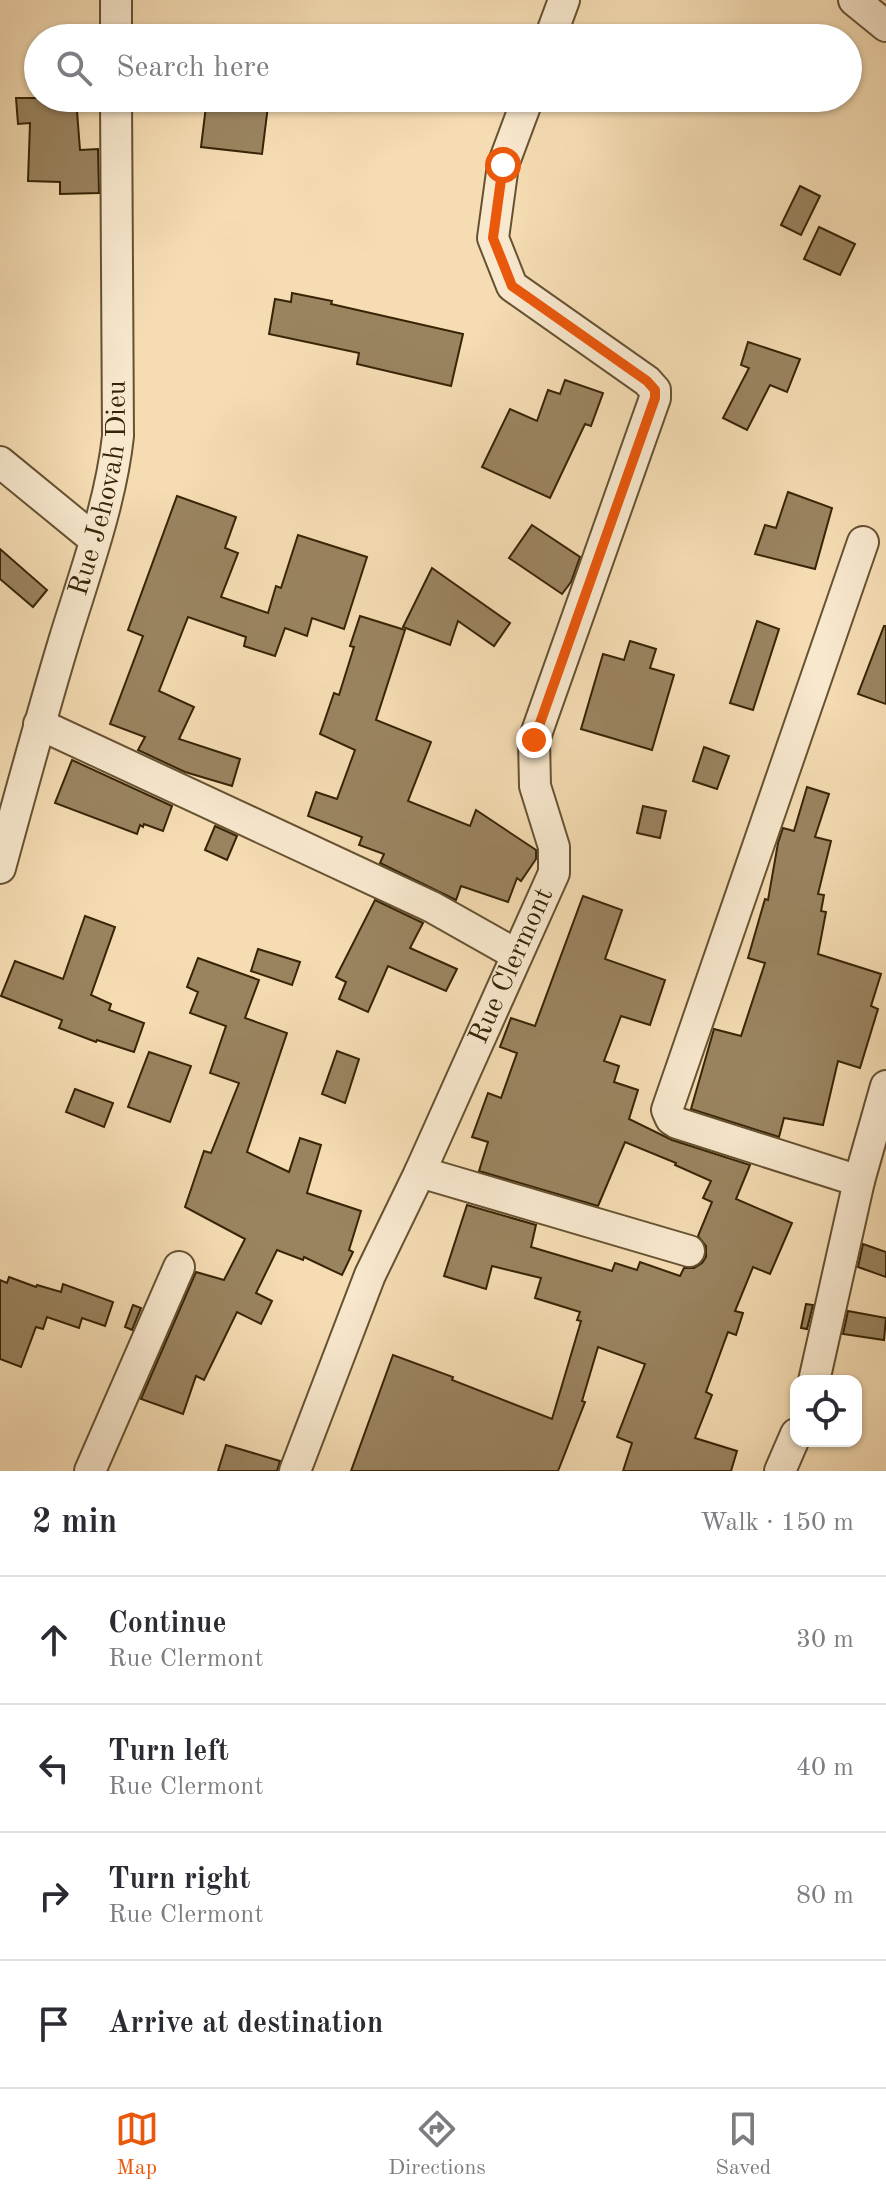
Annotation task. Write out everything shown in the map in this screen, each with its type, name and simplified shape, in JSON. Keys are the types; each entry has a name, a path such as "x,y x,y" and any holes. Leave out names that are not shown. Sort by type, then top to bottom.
{"street":[{"path":"116,0 116,24"},
{"path":"555,24 564,0"},
{"path":"854,0 886,26"},
{"name":"Rue Jehovah Dieu","path":"0,868 12,770 39,724 116,456 116,112"},
{"name":"Rue Clermont","path":"295,1471 370,1275 420,1172 554,873 556,857 535,786 534,740 655,398 655,390 647,381 512,286 493,238 503,165 523,112"},
{"path":"0,462 94,539"},
{"path":"859,1181 677,1123 667,1110 863,542"},
{"path":"39,724 432,907 517,955"},
{"path":"815,1375 859,1181 886,1086"},
{"path":"420,1172 689,1251"},
{"path":"90,1471 179,1267"},
{"path":"780,1471 790,1447"}],"building":[{"path":"16,98 24,98 24,112 77,112 80,150 98,149 99,193 60,194 60,182 28,181 30,123 18,124"},
{"path":"205,112 267,112 262,154 201,147"},
{"path":"800,186 820,196 801,235 781,225"},
{"path":"819,227 855,244 840,275 804,259"},
{"path":"292,293 463,334 451,386 357,364 359,353 269,334 275,299 291,302"},
{"path":"748,342 800,359 787,392 770,385 747,430 723,418 749,368 741,365"},
{"path":"565,380 603,393 591,426 585,424 550,498 482,467 510,409 537,421 548,390 560,394"},
{"path":"788,492 832,508 815,569 755,554 765,525 776,528"},
{"path":"177,496 236,517 225,548 238,553 221,597 268,613 276,586 281,588 298,535 367,557 344,629 312,618 307,636 285,628 275,656 244,646 246,637 188,617 159,691 194,707 179,739 240,759 232,786 185,772 138,750 145,737 110,724 143,636 128,630"},
{"path":"532,525 580,557 571,582 562,594 509,558"},
{"path":"0,549 47,590 33,607 0,579"},
{"path":"432,568 510,623 494,646 458,621 450,645 403,627"},
{"path":"360,616 405,630 376,720 431,742 408,801 470,826 476,810 536,850 536,859 521,881 517,878 508,902 461,886 456,900 380,863 384,854 359,845 362,837 308,816 316,792 337,799 355,750 320,734 334,693 339,695"},
{"path":"757,621 779,629 753,710 730,703"},
{"path":"886,626 886,704 858,694"},
{"path":"630,641 656,649 650,668 674,675 652,750 581,729 603,654 624,660"},
{"path":"704,747 729,756 717,789 693,781"},
{"path":"72,760 172,806 163,831 144,824 143,827 140,825 137,834 55,803"},
{"path":"807,787 829,794 815,837 831,841 818,894 824,895 821,911 826,912 818,954 881,974 871,1006 878,1009 860,1068 838,1061 823,1125 784,1118 779,1137 691,1109 714,1029 741,1036 765,963 748,958 765,899 768,900 778,843 783,828 794,831"},
{"path":"643,806 666,811 660,838 637,833"},
{"path":"215,826 237,836 227,860 205,850"},
{"path":"583,896 622,910 605,959 665,980 650,1025 621,1016 604,1061 619,1066 614,1082 638,1090 629,1119 672,1140 750,1165 736,1199 792,1223 770,1274 753,1267 735,1311 743,1313 736,1335 728,1332 706,1392 712,1395 695,1438 737,1451 731,1471 623,1471 632,1443 617,1437 645,1364 598,1347 582,1401 585,1402 558,1471 351,1471 393,1355 552,1419 581,1321 577,1320 580,1312 535,1298 541,1278 492,1266 486,1289 444,1276 467,1205 536,1225 531,1247 612,1271 615,1263 637,1270 640,1262 680,1276 684,1268 694,1268 706,1257 706,1246 698,1236 712,1202 703,1198 711,1181 625,1142 598,1206 479,1171 488,1142 472,1137 488,1093 501,1098 517,1053 500,1047 511,1018 535,1026"},
{"path":"375,900 423,923 410,948 457,969 446,991 388,966 368,1012 339,999 346,982 336,977"},
{"path":"85,916 115,927 91,995 111,1004 109,1010 144,1023 134,1052 59,1028 62,1020 1,996 15,961 63,979"},
{"path":"258,949 300,962 292,985 251,971"},
{"path":"198,958 259,980 245,1018 287,1033 247,1152 289,1172 300,1138 321,1145 307,1193 361,1211 349,1250 353,1252 342,1275 304,1257 303,1260 277,1250 256,1293 272,1301 261,1324 237,1312 204,1380 196,1376 183,1414 141,1399 196,1272 224,1280 245,1239 185,1207 204,1151 211,1153 239,1083 210,1073 226,1026 190,1013 198,992 187,987"},
{"path":"337,1051 359,1059 345,1103 322,1094"},
{"path":"149,1052 191,1066 170,1122 128,1107"},
{"path":"75,1089 113,1103 104,1127 66,1112"},
{"path":"863,1244 886,1252 886,1277 858,1267"},
{"path":"9,1277 61,1292 63,1284 113,1302 105,1326 82,1318 79,1328 47,1317 43,1329 36,1327 21,1367 0,1359 0,1280 7,1283"},
{"path":"806,1304 813,1305 807,1329 801,1328"},
{"path":"133,1305 141,1308 132,1330 125,1327"},
{"path":"848,1311 886,1318 884,1340 843,1334"},
{"path":"226,1445 280,1461 277,1471 218,1471"}],"route":[{"path":"503,165 493,238 512,286 647,381 655,390 655,398 534,740"}]}
